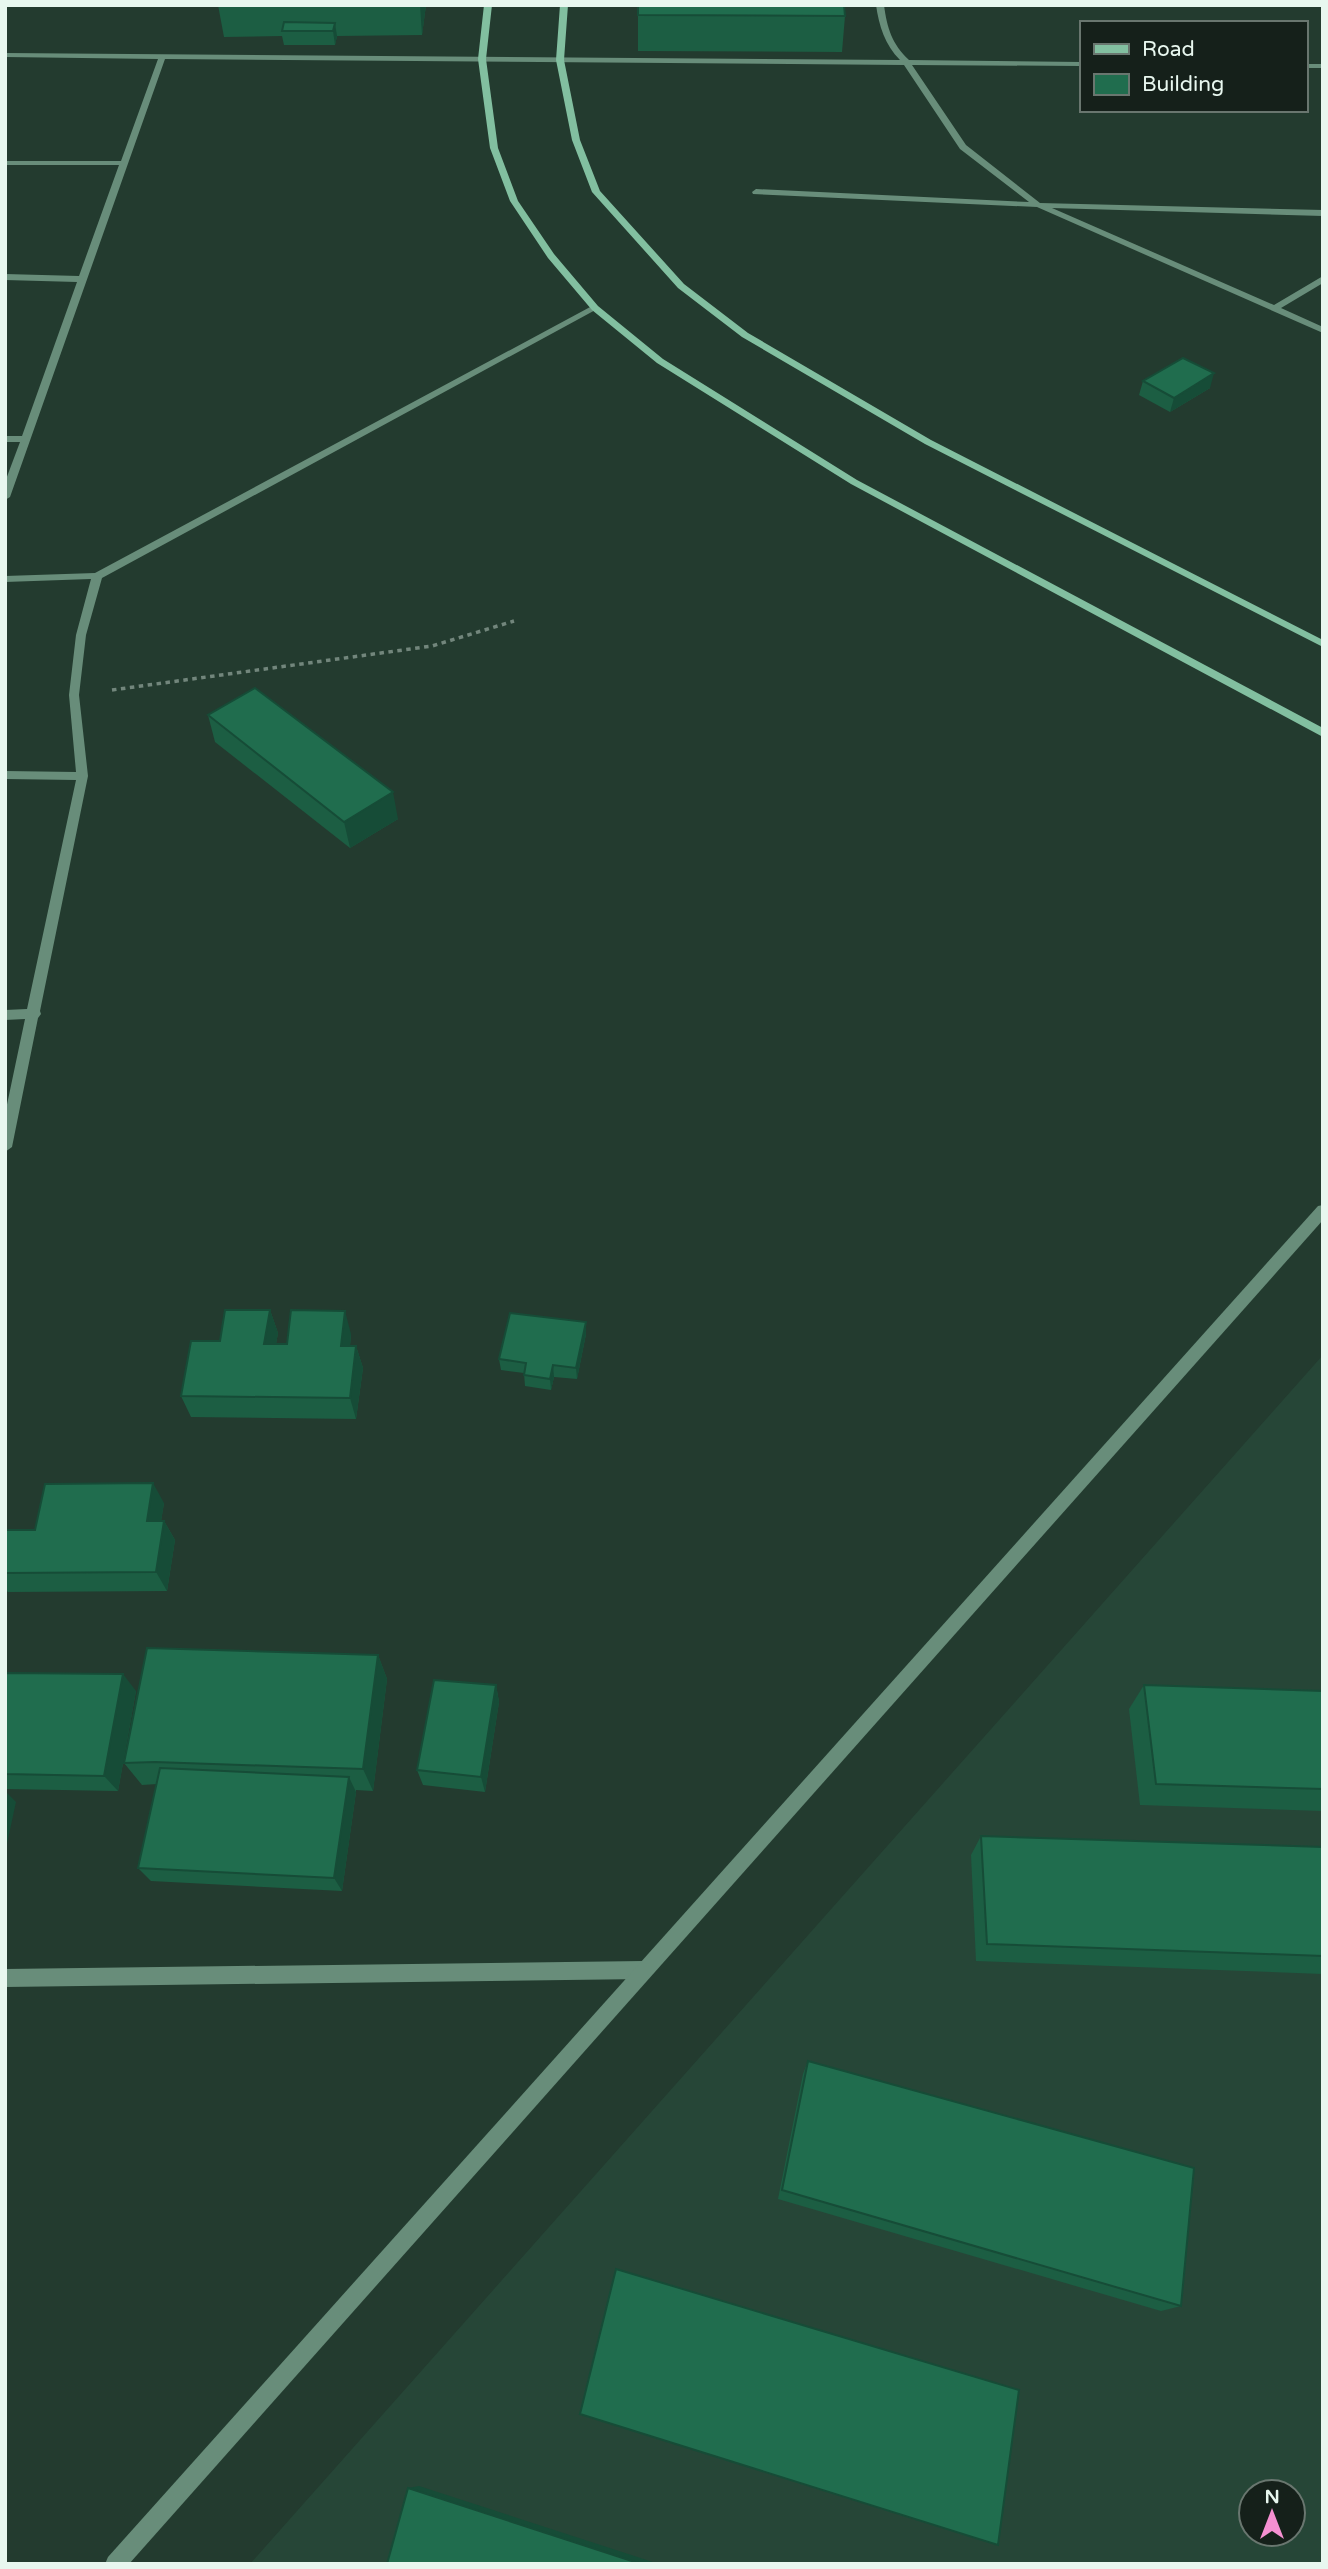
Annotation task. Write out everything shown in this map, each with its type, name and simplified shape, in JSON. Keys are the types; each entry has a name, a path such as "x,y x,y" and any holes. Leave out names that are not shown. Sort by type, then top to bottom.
{"main road":[{"path":"488,5 482,59 494,148 514,201 551,256 595,309 660,362 854,482 1323,733"},
{"path":"564,5 560,60 576,140 596,192 681,286 746,335 928,442 1323,644"}],"street":[{"path":"880,5 882,20 892,48 907,63 963,147 1038,205 1323,330"},
{"path":"5,55 1080,64"},
{"path":"5,497 162,57"},
{"path":"5,163 124,163"},
{"path":"756,192 1038,205 1323,213"},
{"path":"5,277 83,279"},
{"path":"1274,309 1323,279"},
{"path":"5,579 97,576 595,309"},
{"path":"5,439 26,439"},
{"path":"5,1147 82,776 74,695 81,635 97,576"},
{"path":"5,775 82,776"},
{"path":"5,1015 34,1014"},
{"path":"115,2564 1323,1210"},
{"path":"5,1978 645,1970"}],"path":[{"path":"74,695 432,646 514,621"}],"shaded area":[{"path":"1323,1355 1323,2564 250,2564"}],"building":[{"path":"638,5 844,5 845,16 638,15"},
{"path":"284,22 335,23 333,31 282,31"},
{"path":"1183,358 1214,373 1174,398 1143,381"},
{"path":"255,688 393,792 344,822 208,715"},
{"path":"225,1310 270,1310 264,1344 287,1344 291,1310 345,1311 341,1346 356,1346 350,1398 181,1396 191,1341 220,1341"},
{"path":"510,1313 586,1322 576,1368 553,1365 550,1379 524,1375 526,1363 499,1359"},
{"path":"153,1483 147,1521 164,1521 156,1572 5,1573 5,1530 35,1530 45,1484"},
{"path":"147,1648 378,1655 363,1769 124,1763"},
{"path":"5,1673 123,1674 104,1776 5,1774"},
{"path":"434,1680 496,1685 481,1777 417,1770"},
{"path":"1144,1685 1323,1691 1323,1789 1156,1784"},
{"path":"160,1768 349,1777 334,1878 138,1868"},
{"path":"981,1836 1323,1847 1323,1956 987,1944"},
{"path":"808,2061 1194,2168 1181,2306 782,2190"},
{"path":"616,2269 1019,2390 998,2545 580,2414"},
{"path":"408,2488 641,2564 387,2564"}]}
